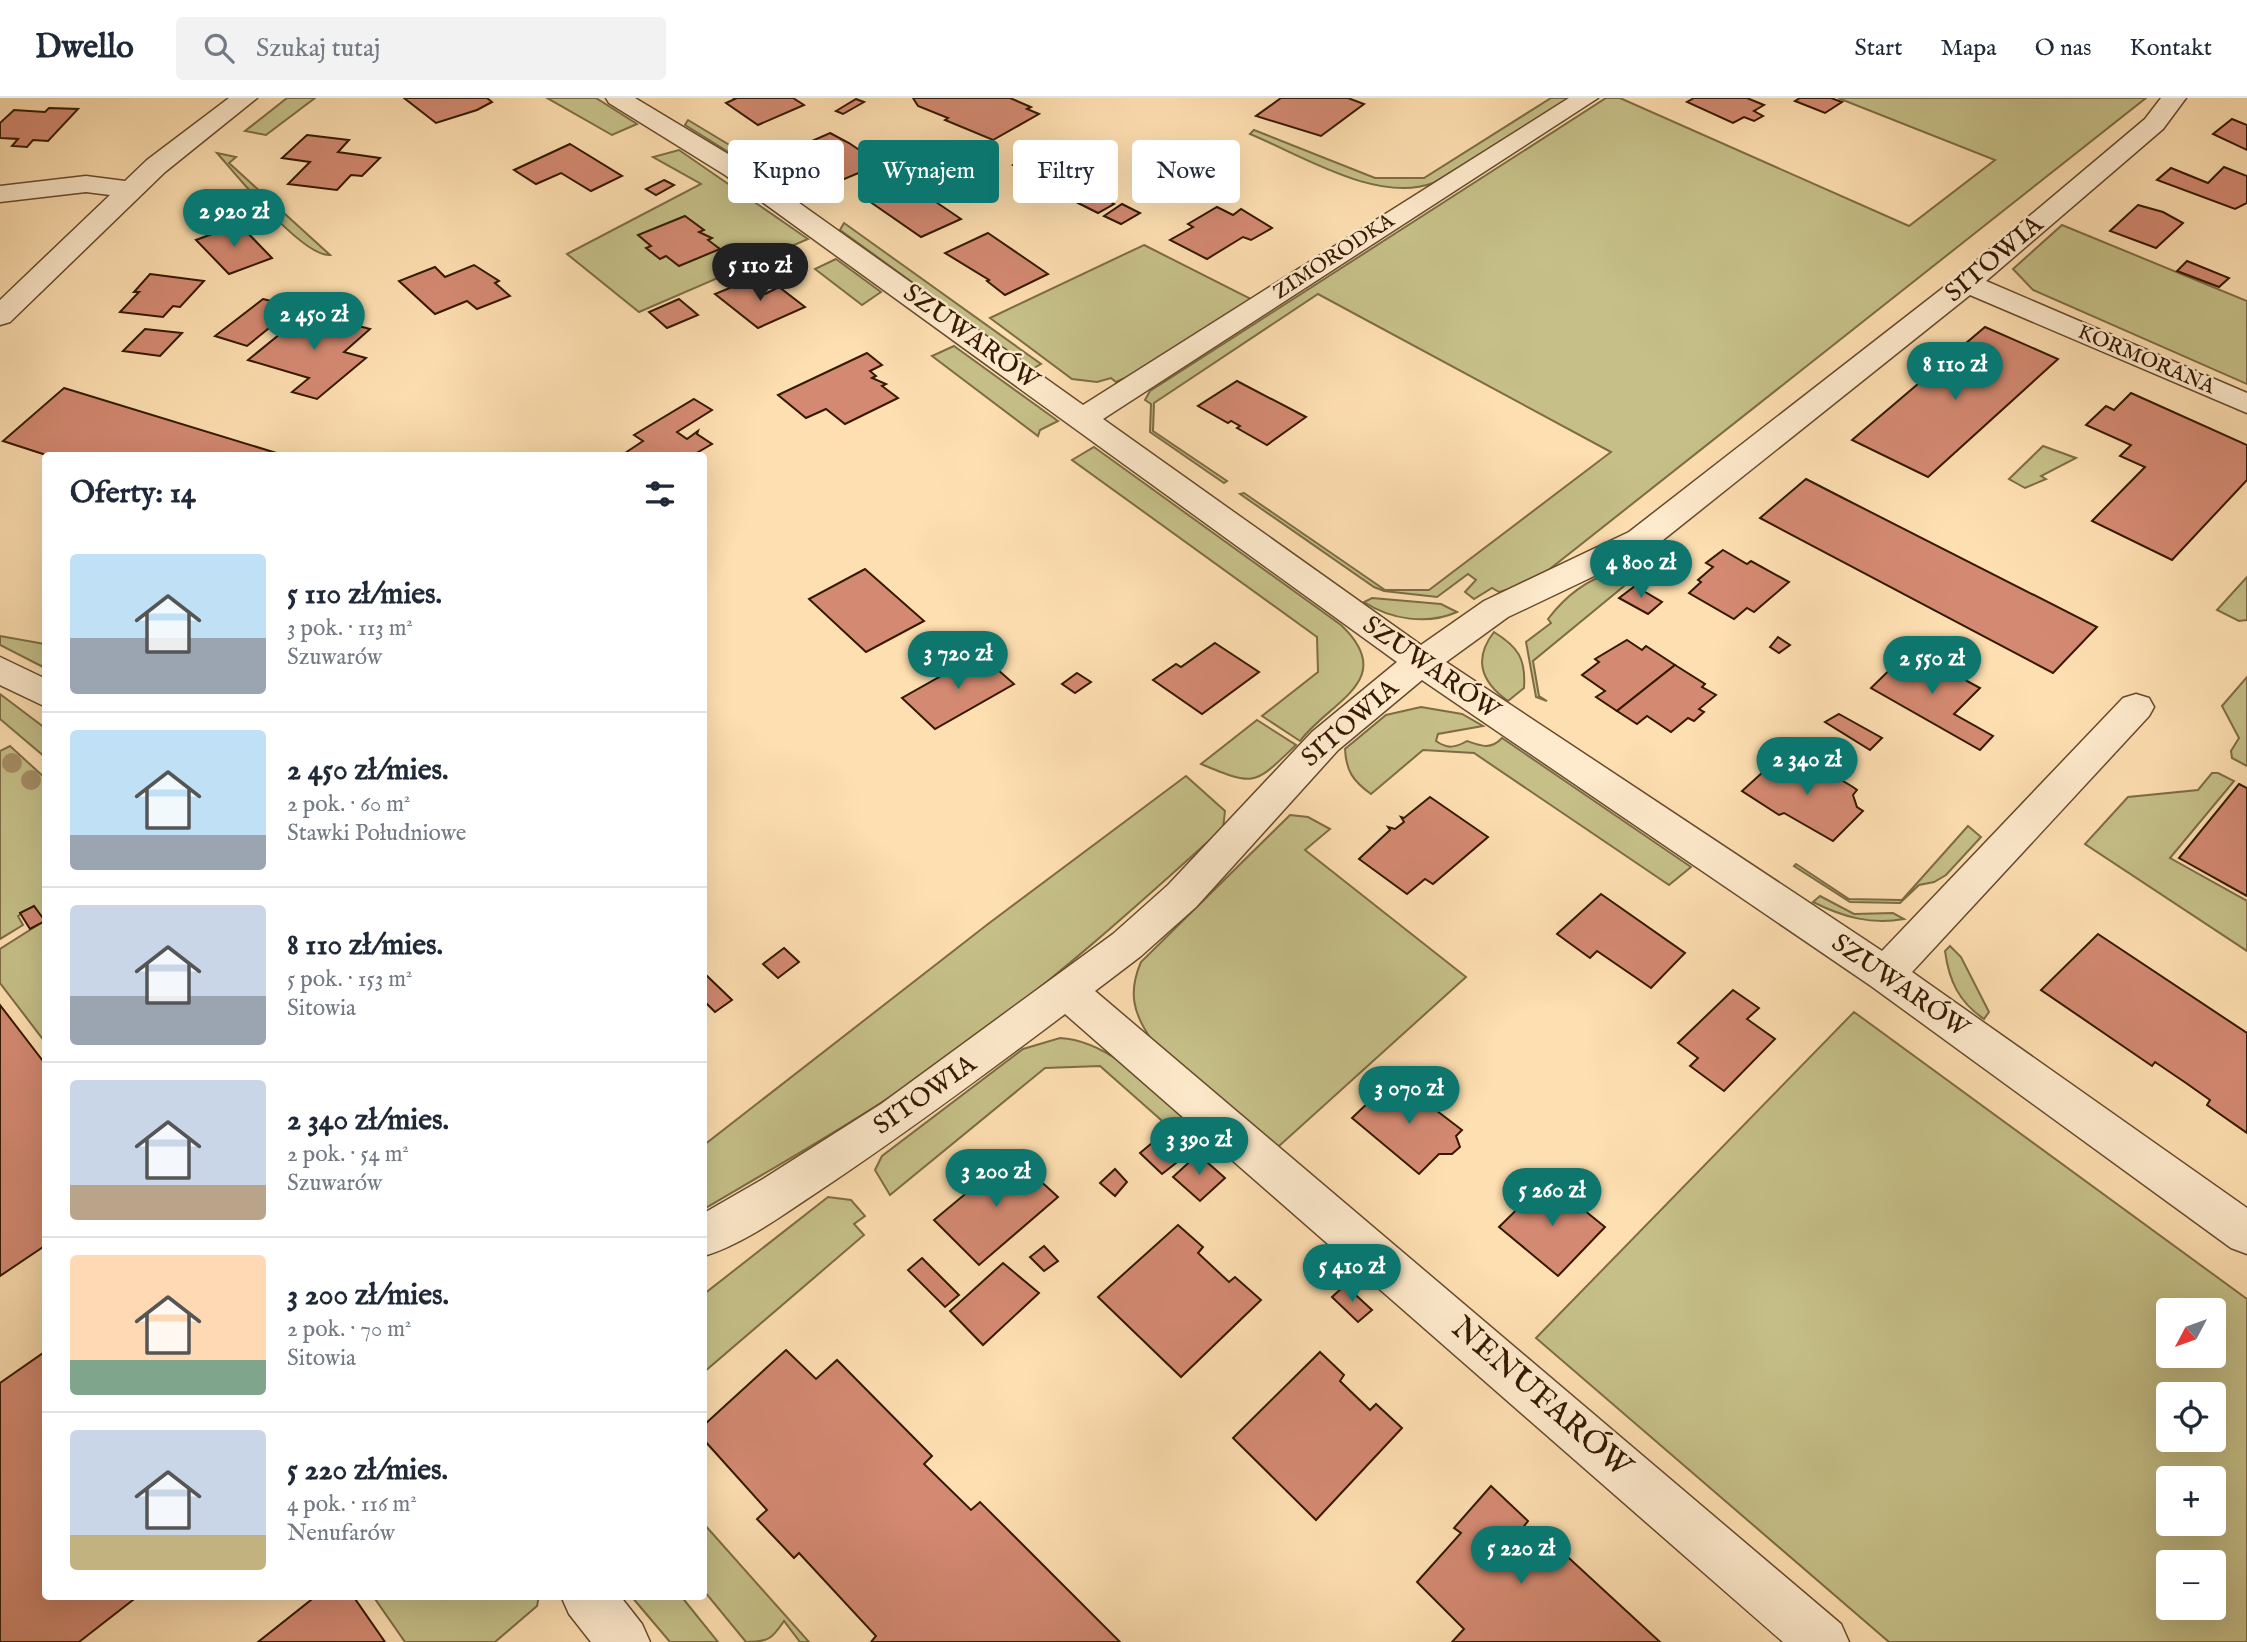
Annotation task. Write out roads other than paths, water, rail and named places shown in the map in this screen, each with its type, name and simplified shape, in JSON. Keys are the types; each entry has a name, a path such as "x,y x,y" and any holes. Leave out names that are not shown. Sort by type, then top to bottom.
{"street":[{"path":"0,316 130,190 245,98"},
{"name":"SZUWARÓW","path":"618,98 734,169 1421,662 1885,974 2247,1234"},
{"name":"ZIMORODKA","path":"1084,418 1586,98"},
{"name":"SITOWIA","path":"707,1234 779,1193 896,1117 1067,992 1158,920 1325,741 1421,662 1484,615 1615,555 1641,540 1967,283 2154,124 2174,98"},
{"path":"0,194 86,184 130,190"},
{"name":"KORMORANA","path":"1967,283 2247,404"},
{"path":"0,668 42,693"},
{"path":"1885,974 2136,707"},
{"name":"NENUFARÓW","path":"1067,992 1823,1642"},
{"path":"590,1600 624,1642"}]}
